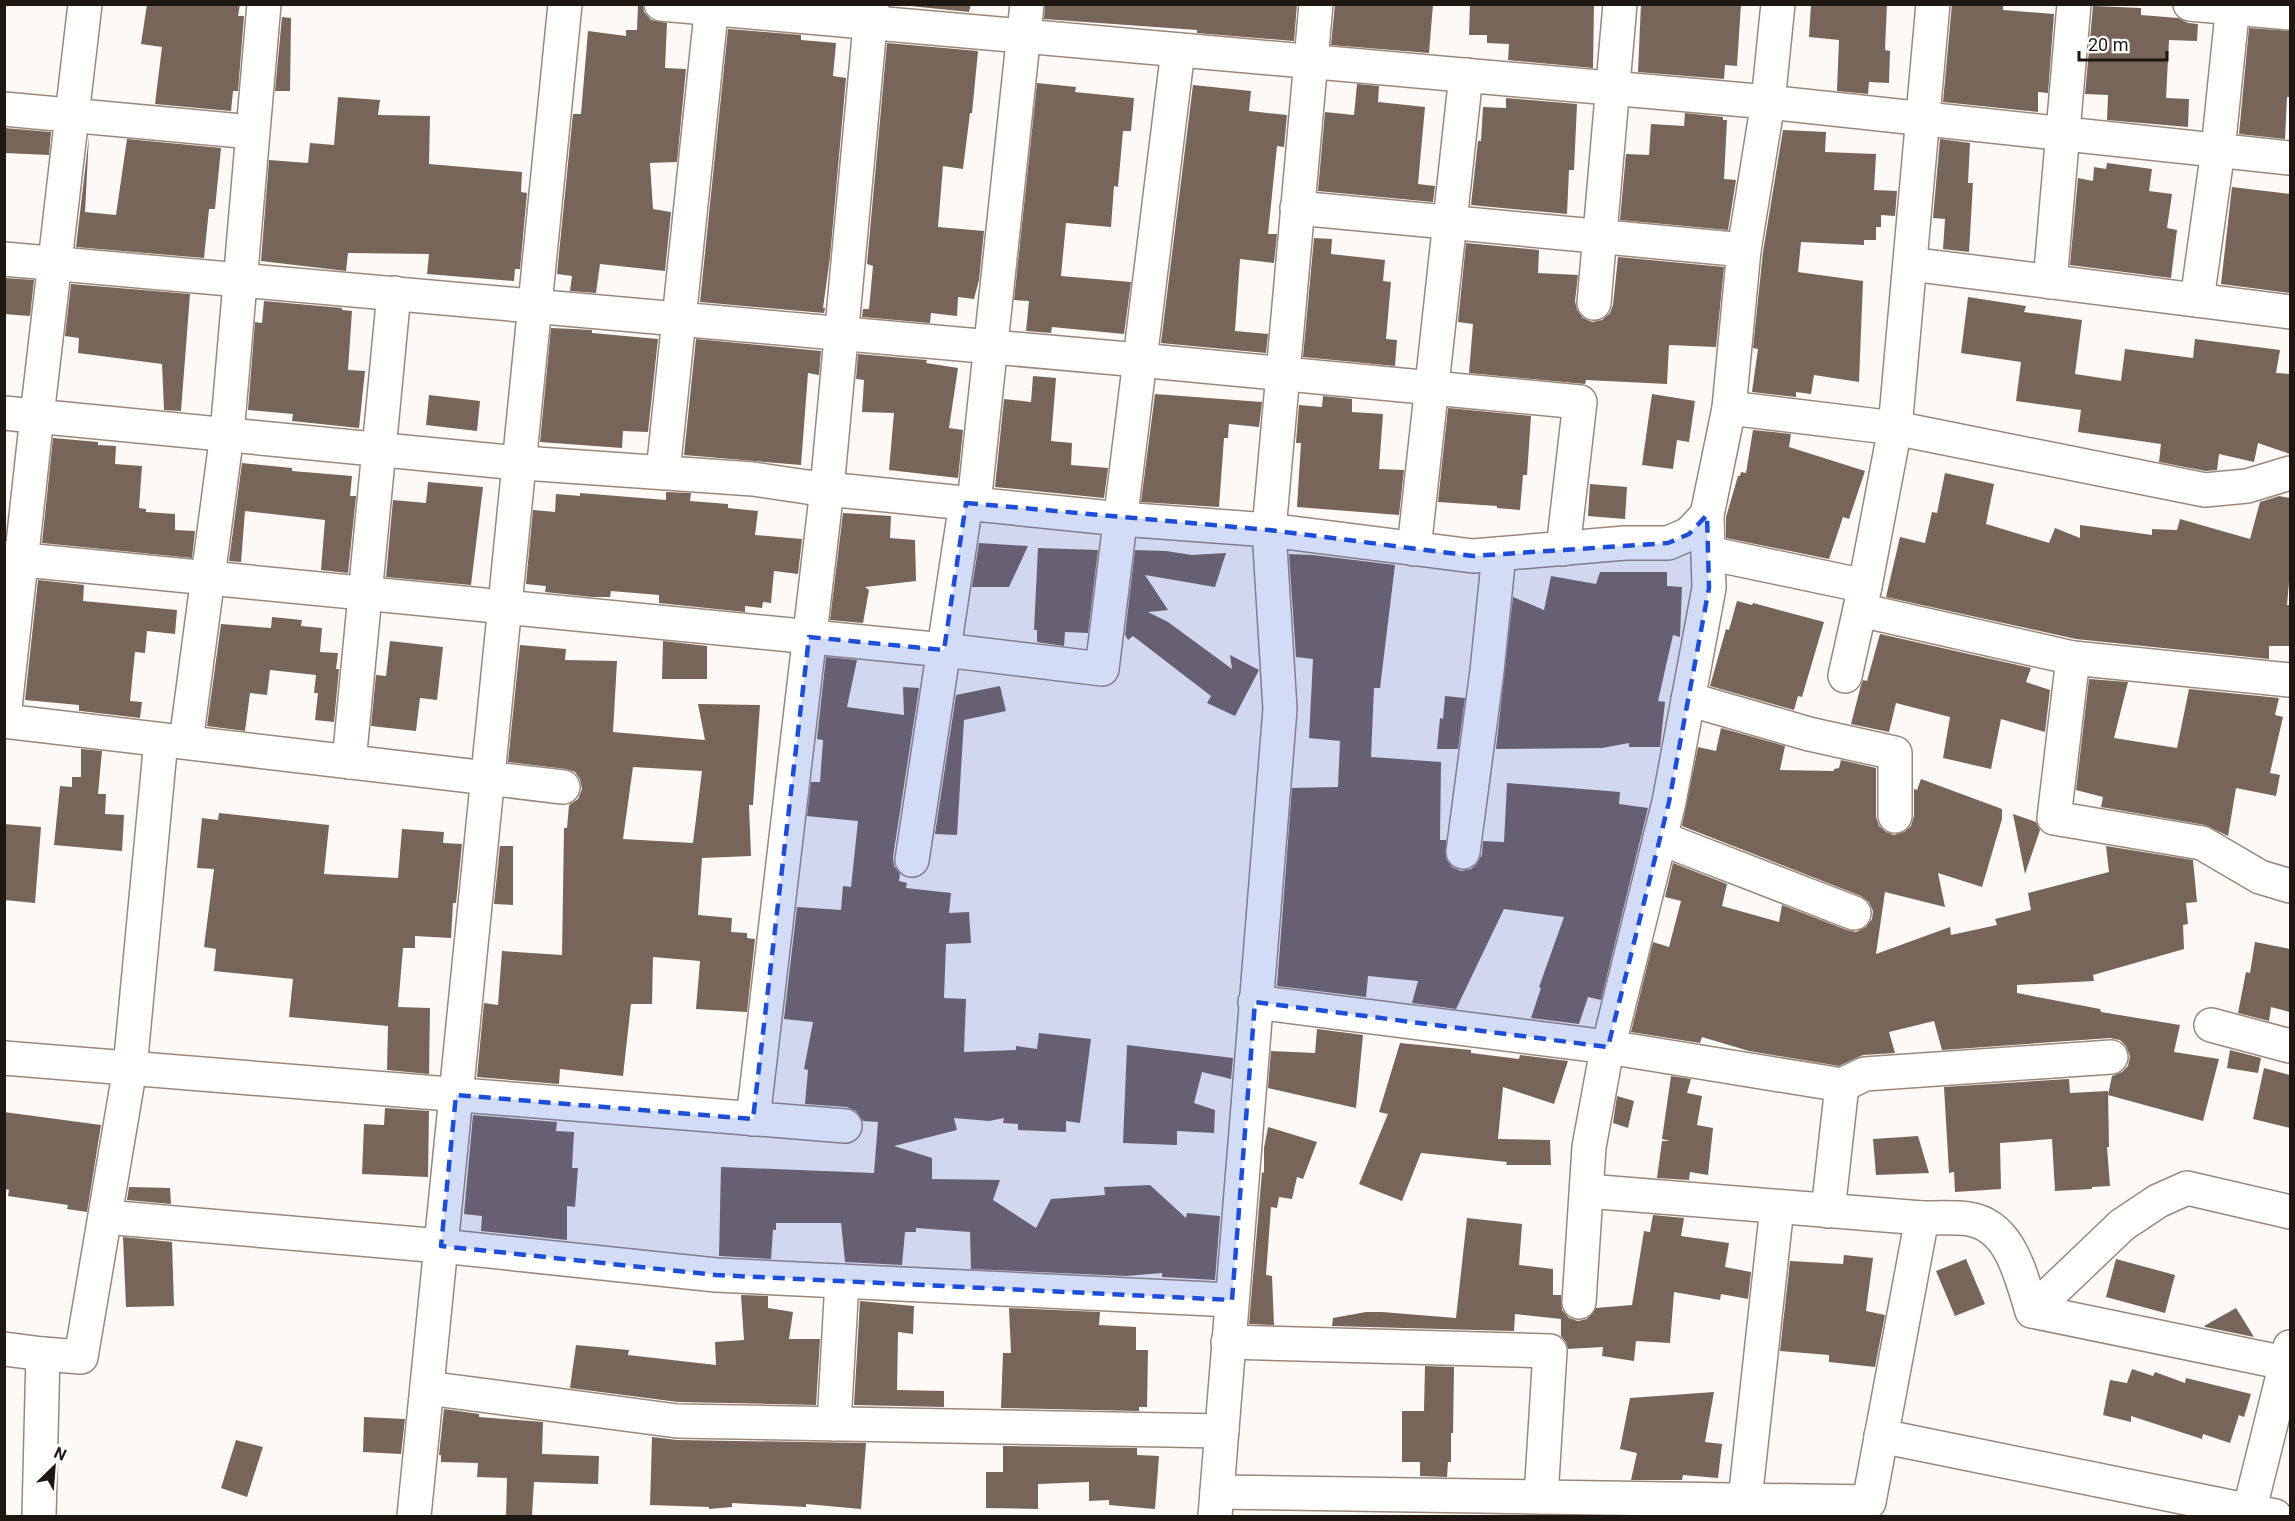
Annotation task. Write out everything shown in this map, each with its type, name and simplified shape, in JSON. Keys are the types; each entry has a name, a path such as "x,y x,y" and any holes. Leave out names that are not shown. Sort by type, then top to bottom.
{"street":[{"path":"4,717 13,559 37,416 85,4"},
{"path":"4,1349 81,1357 130,1068 174,741 208,578 227,434 264,4"},
{"path":"414,1516 565,4"},
{"path":"661,4 871,14 1024,36 1768,102 2290,158"},
{"path":"912,860 944,650 970,503 991,347 1027,4"},
{"path":"1316,4 1269,530 1280,709 1216,1504 1541,1497 1745,1500 1868,1509 1922,1218"},
{"path":"1594,303 1620,4"},
{"path":"1579,1302 1589,1147 1608,1047 1669,802 1709,588 1707,514 1729,408 1744,250 1768,102 1778,4"},
{"path":"1845,676 1863,598 1895,428 1933,4"},
{"path":"2050,282 2074,4"},
{"path":"2190,4 2233,6 2290,13"},
{"path":"2197,300 2218,150 2233,6"},
{"path":"663,472 712,7"},
{"path":"753,1119 827,489 871,14"},
{"path":"13,559 944,650 1102,669 1178,50"},
{"path":"1414,549 1466,75"},
{"path":"4,109 252,132"},
{"path":"1297,208 1744,250"},
{"path":"4,259 1283,373 1580,402 1563,549"},
{"path":"1910,264 2290,312"},
{"path":"349,762 394,293"},
{"path":"1729,408 1895,428 2205,490 2247,486 2290,473"},
{"path":"4,413 519,463 753,479 827,489 1120,519 1269,530 1473,556 1625,543 1668,543 1689,534 1707,514"},
{"path":"1708,553 2073,658 2290,680"},
{"path":"1463,852 1487,671 1499,554"},
{"path":"2073,658 2054,818 2202,843 2260,877 2290,886"},
{"path":"1688,699 1809,734 1895,753 1895,816"},
{"path":"4,721 563,787"},
{"path":"1660,838 1854,913"},
{"path":"1255,1002 1608,1047 1842,1085 1864,1074 2111,1057"},
{"path":"2211,1025 2290,1046"},
{"path":"4,1058 845,1126"},
{"path":"1828,1210 1842,1085"},
{"path":"2032,1311 2122,1225 2158,1201 2187,1188 2290,1212"},
{"path":"1587,1191 1971,1220 1990,1228 2002,1239 2016,1259 2032,1311"},
{"path":"1745,1500 1777,1207"},
{"path":"105,1217 441,1246 716,1275 1232,1300"},
{"path":"834,1424 842,1281"},
{"path":"1881,1436 2258,1515 2289,1358 2032,1311"},
{"path":"1228,1342 1550,1351 1541,1497"},
{"path":"39,1516 43,1354"},
{"path":"427,1388 677,1421 1222,1431"}],"highlighted area":[{"path":"966,503 1269,530 1473,556 1668,543 1689,534 1707,515 1709,588 1669,802 1608,1047 1255,1002 1232,1300 716,1275 441,1246 456,1095 753,1119 809,637 944,650"}],"building":[{"path":"147,4 240,4 238,16 244,16 238,91 233,91 231,111 155,104 162,47 141,44"},
{"path":"638,4 643,4 644,12 651,20 667,23 665,68 686,69 677,162 650,163 653,209 671,212 665,271 600,264 596,293 570,291 572,276 557,274 573,114 581,114 588,31 626,36 626,30 637,30"},
{"path":"891,4 971,4 969,12"},
{"path":"1045,4 1297,4 1294,41 1197,33 1197,30 1044,19"},
{"path":"1335,4 1433,4 1429,53 1331,45"},
{"path":"1470,4 1594,4 1593,68 1508,60 1509,44 1487,43 1487,35 1469,35"},
{"path":"1641,4 1741,4 1737,66 1725,65 1724,79 1638,72"},
{"path":"1811,4 1887,4 1885,50 1890,51 1889,83 1869,82 1868,94 1837,91 1839,40 1809,37"},
{"path":"1952,4 2003,4 2003,10 2054,14 2048,93 2038,92 2038,112 1943,102"},
{"path":"2093,6 2141,8 2141,15 2178,18 2188,23 2198,24 2197,41 2169,40 2166,98 2189,99 2188,127 2107,120 2108,95 2085,94"},
{"path":"282,17 291,18 290,91 275,91"},
{"path":"2249,28 2290,31 2290,97 2287,97 2285,139 2239,134"},
{"path":"728,29 801,35 801,40 836,43 833,76 846,78 824,313 700,302"},
{"path":"887,43 978,51 972,113 970,113 963,169 943,166 938,227 984,231 979,280 974,299 958,297 957,316 931,313 930,323 862,317 863,309 869,309 873,266 867,264"},
{"path":"1037,83 1076,87 1075,92 1134,98 1131,131 1123,131 1118,187 1114,186 1111,227 1066,223 1061,276 1131,282 1124,334 1052,327 1051,333 1026,331 1029,301 1014,300"},
{"path":"1357,84 1379,86 1378,102 1425,107 1418,184 1435,186 1433,202 1318,191 1325,112 1354,115"},
{"path":"1193,85 1251,91 1249,111 1287,115 1284,147 1277,146 1268,234 1277,234 1274,263 1240,259 1235,331 1268,334 1266,353 1161,343"},
{"path":"338,97 380,100 378,115 430,116 429,164 522,172 521,192 527,193 520,269 515,269 514,281 427,274 429,254 348,253 346,271 261,261 269,160 308,163 310,143 334,145"},
{"path":"1506,98 1577,104 1574,170 1569,170 1567,214 1471,205 1478,141 1481,141 1483,107 1506,108"},
{"path":"1685,113 1723,117 1723,120 1727,120 1724,179 1736,180 1728,230 1620,220 1626,154 1649,155 1651,124 1684,126"},
{"path":"4,128 51,132 49,155 4,153"},
{"path":"1783,130 1826,132 1825,152 1876,154 1874,190 1897,191 1895,216 1881,215 1881,227 1876,227 1876,240 1864,240 1864,245 1801,242 1798,272 1863,281 1859,382 1814,375 1811,394 1796,392 1796,397 1752,392 1758,349 1753,348 1763,252"},
{"path":"89,136 85,212 116,215 127,139 221,148 215,209 209,209 204,258 76,247"},
{"path":"1940,139 1970,143 1968,183 1973,183 1969,252 1943,249 1945,219 1933,218"},
{"path":"2107,163 2152,169 2149,191 2172,194 2167,228 2177,230 2171,278 2070,265 2078,178 2093,181 2094,167 2106,169"},
{"path":"2232,187 2290,194 2290,293 2221,284"},
{"path":"1314,238 1332,239 1331,254 1385,260 1383,281 1391,282 1386,339 1397,340 1395,366 1303,357"},
{"path":"1466,243 1539,250 1538,273 1578,275 1575,301 1577,310 1583,318 1592,322 1602,320 1610,313 1613,305 1618,257 1724,267 1716,347 1669,345 1667,384 1586,380 1585,384 1469,373 1473,324 1458,322"},
{"path":"4,278 34,280 30,316 4,314"},
{"path":"71,284 190,294 181,411 164,410 162,364 78,353 79,338 65,336"},
{"path":"1968,297 2026,306 2024,312 2082,320 2075,374 2121,381 2125,349 2193,358 2195,339 2280,350 2276,373 2290,374 2290,454 2258,443 2254,462 2219,454 2217,470 2206,471 2159,462 2161,444 2078,432 2081,410 2016,401 2021,362 1961,353"},
{"path":"264,301 342,308 342,310 352,311 348,370 365,371 359,428 292,421 293,414 248,410 255,322 262,323"},
{"path":"551,328 592,330 592,333 658,339 648,432 623,431 622,448 540,442"},
{"path":"696,339 821,351 819,375 808,373 801,465 684,455"},
{"path":"858,354 927,360 926,363 958,368 949,428 963,430 958,478 889,470 894,413 862,412 864,380 856,379"},
{"path":"1033,376 1056,378 1051,441 1072,443 1071,465 1108,468 1104,498 995,487 1004,399 1031,402"},
{"path":"1155,394 1262,402 1259,427 1229,424 1228,438 1224,438 1219,507 1141,502"},
{"path":"1652,394 1695,401 1689,442 1677,440 1673,469 1642,465"},
{"path":"429,395 480,401 477,431 426,425"},
{"path":"1323,396 1352,399 1352,412 1383,414 1379,469 1404,470 1399,515 1297,507 1301,443 1296,443 1299,405 1322,407"},
{"path":"1448,408 1531,416 1527,475 1523,475 1520,510 1438,502"},
{"path":"1753,430 1791,434 1789,447 1865,471 1849,519 1843,517 1829,559 1726,538 1726,517 1738,476 1741,472 1746,473"},
{"path":"53,438 116,446 115,464 142,466 139,508 146,509 146,512 175,514 175,530 195,531 192,558 42,543"},
{"path":"242,463 292,468 292,471 352,476 350,496 356,496 348,573 321,570 325,520 245,511 241,562 229,561"},
{"path":"1945,473 1994,484 1986,524 2049,543 2055,528 2080,538 2080,525 2152,535 2152,529 2177,530 2180,519 2250,539 2260,502 2279,496 2290,498 2290,571 2287,605 2289,605 2289,646 2269,646 2269,659 2076,639 1886,597 1900,537 1925,543 1932,512 1937,513"},
{"path":"428,482 483,487 471,585 386,577 393,500 426,503"},
{"path":"1590,484 1627,487 1625,519 1588,516"},
{"path":"666,492 691,493 690,501 728,504 728,508 758,511 755,535 802,539 798,574 774,571 771,603 763,602 762,608 745,606 745,612 659,603 659,595 611,591 610,597 592,597 545,592 546,586 526,584 533,510 555,512 556,494 580,496 580,493 666,500"},
{"path":"843,513 891,516 890,538 915,540 916,581 865,587 869,590 863,623 830,620"},
{"path":"979,543 1028,546 1009,587 972,587"},
{"path":"1038,548 1098,550 1088,633 1065,632 1064,646 1037,642 1037,630 1034,630"},
{"path":"1135,550 1192,555 1226,553 1215,587 1145,575 1168,610 1148,612 1168,622 1232,669 1230,655 1259,670 1235,716 1207,703 1211,696 1133,636 1128,640 1125,635"},
{"path":"1289,554 1395,565 1380,688 1374,688 1371,757 1441,762 1440,840 1446,840 1446,859 1452,867 1461,871 1471,869 1477,864 1482,854 1483,841 1504,842 1507,783 1620,792 1619,804 1648,808 1601,1000 1588,997 1579,1024 1531,1018 1541,988 1539,987 1564,917 1504,909 1456,1009 1412,1003 1418,981 1368,976 1366,997 1277,986 1292,788 1338,787 1340,741 1309,738 1313,659 1296,657"},
{"path":"1600,572 1667,572 1667,586 1682,587 1680,637 1673,635 1658,701 1665,702 1660,747 1629,747 1629,743 1602,748 1496,749 1513,597 1544,610 1551,576 1596,584"},
{"path":"38,580 84,585 83,601 177,610 175,634 147,631 145,653 135,652 130,701 142,702 140,718 79,711 79,705 25,700"},
{"path":"1737,601 1752,605 1753,603 1824,622 1802,697 1798,696 1794,710 1710,686 1726,629 1729,630"},
{"path":"272,617 302,620 301,626 322,628 320,652 338,653 336,669 339,669 334,722 315,720 318,693 314,693 316,675 270,670 267,695 250,693 245,731 207,726 221,624 271,628"},
{"path":"1880,634 2031,668 2026,682 2050,690 2045,732 2001,719 1991,769 1943,758 1950,717 1896,703 1889,732 1851,724 1861,685 1863,680 1867,681"},
{"path":"390,641 443,647 437,700 420,698 416,731 371,726 376,675 386,676"},
{"path":"663,641 707,646 707,679 662,679"},
{"path":"520,645 566,649 565,660 617,661 613,732 705,740 698,704 760,705 753,805 749,805 751,856 702,858 698,915 732,918 731,932 747,933 747,938 755,939 747,1012 696,1009 700,961 653,957 652,1004 631,1004 623,1076 560,1069 559,1084 477,1077 484,1003 498,1005 502,951 562,955 564,828 567,828 569,805 578,799 582,789 580,779 575,772 508,762","holes":["633,767 702,771 693,843 623,839"]},
{"path":"826,657 857,660 847,707 904,715 903,687 919,688 893,857 894,866 900,874 899,881 907,883 906,888 951,893 949,913 969,912 971,943 946,944 944,998 966,999 964,1052 1016,1050 1016,1046 1037,1049 1039,1033 1091,1039 1080,1123 1066,1121 1066,1132 1018,1130 1018,1124 1003,1123 1004,1118 989,1121 954,1118 957,1130 894,1146 932,1158 932,1179 1000,1180 993,1200 1036,1228 1051,1199 1105,1195 1104,1187 1150,1185 1186,1218 1187,1213 1220,1216 1215,1280 1162,1277 1162,1273 1126,1276 971,1269 970,1232 916,1228 916,1232 905,1232 902,1265 845,1262 841,1223 776,1223 776,1230 773,1230 771,1259 719,1256 721,1167 874,1173 878,1122 863,1121 856,1111 847,1107 805,1104 808,1070 804,1069 813,1022 784,1019 797,907 841,910 843,886 851,887 858,821 807,816 811,782 820,782 823,740 817,739"},
{"path":"2089,679 2128,682 2114,738 2177,748 2189,689 2279,698 2275,715 2283,717 2270,773 2280,775 2276,796 2236,788 2228,836 2205,825 2101,807 2103,797 2076,790"},
{"path":"1000,686 1006,711 964,720 957,835 935,834 956,695"},
{"path":"1445,696 1465,698 1458,749 1437,749"},
{"path":"1721,728 1785,746 1780,770 1834,771 1839,768 1841,760 1876,768 1876,817 1879,826 1894,835 1904,832 1911,826 1914,816 1914,789 1917,790 1921,779 2002,809 2002,819 1982,887 1938,873 1945,907 1885,892 1876,954 1950,927 1951,935 1997,925 1995,919 2031,910 2028,893 2109,872 2106,846 2193,860 2197,902 2186,903 2188,924 2183,925 2184,949 2093,975 2094,981 2017,985 2017,993 2100,1009 2101,1012 2180,1025 2174,1052 2219,1059 2203,1121 2108,1095 2112,1076 2122,1072 2128,1066 2130,1056 2126,1046 2120,1040 2110,1038 1942,1050 1934,1021 1889,1032 1895,1053 1863,1055 1839,1066 1749,1051 1702,1037 1700,1043 1631,1032 1653,942 1669,947 1681,901 1665,897 1673,863 1727,884 1722,906 1779,922 1782,905 1856,932 1866,927 1872,919 1873,911 1869,902 1861,896 1682,826 1698,747 1716,751"},
{"path":"81,749 102,751 98,794 106,794 105,814 124,815 122,851 54,845 60,786 72,787 72,777 81,777"},
{"path":"219,813 329,825 324,874 398,878 402,829 444,832 443,843 462,844 456,903 453,903 451,938 415,936 415,948 403,948 398,1007 430,1008 429,1074 387,1070 388,1026 289,1017 293,979 214,971 216,949 204,947 214,869 197,868 202,818 218,820"},
{"path":"2013,814 2036,822 2040,830 2025,874"},
{"path":"4,824 41,827 35,903 4,900"},
{"path":"500,846 513,846 513,905 494,904"},
{"path":"2255,942 2290,949 2290,1012 2271,1007 2269,1021 2238,1013 2246,972 2250,973"},
{"path":"1317,1029 1363,1035 1356,1108 1268,1088 1271,1051 1315,1053"},
{"path":"1400,1043 1471,1050 1471,1053 1519,1059 1520,1055 1568,1061 1554,1104 1503,1087 1498,1139 1550,1140 1551,1165 1506,1165 1507,1162 1421,1153 1402,1201 1359,1184 1388,1114 1379,1112"},
{"path":"1127,1045 1233,1058 1231,1079 1202,1072 1194,1103 1215,1110 1214,1133 1177,1131 1177,1145 1123,1143"},
{"path":"2230,1050 2261,1058 2258,1073 2227,1068"},
{"path":"2264,1068 2290,1075 2290,1128 2253,1119"},
{"path":"1671,1076 1691,1079 1687,1093 1702,1096 1697,1125 1713,1128 1708,1175 1690,1172 1689,1180 1657,1178 1662,1141 1670,1141 1662,1139"},
{"path":"2069,1079 2070,1093 2108,1091 2109,1147 2107,1147 2110,1186 2055,1191 2052,1139 2000,1143 2001,1189 1955,1192 1954,1172 1949,1173 1944,1087"},
{"path":"1617,1096 1634,1101 1628,1128 1613,1123"},
{"path":"385,1108 429,1111 428,1177 362,1174 364,1124 384,1125"},
{"path":"4,1112 101,1125 87,1212 67,1209 68,1205 8,1196 9,1190 4,1189"},
{"path":"473,1115 557,1122 556,1131 574,1132 572,1168 578,1168 575,1207 567,1206 567,1240 481,1231 482,1216 464,1214"},
{"path":"1268,1127 1317,1142 1303,1179 1297,1177 1292,1199 1279,1197 1277,1208 1271,1207 1266,1275 1272,1276 1274,1325 1249,1324 1262,1172 1264,1173 1264,1148"},
{"path":"1918,1136 1929,1173 1876,1175 1873,1139"},
{"path":"129,1187 170,1188 171,1204 127,1200"},
{"path":"1653,1215 1684,1218 1681,1236 1729,1243 1725,1267 1751,1272 1748,1299 1721,1294 1720,1300 1674,1292 1670,1343 1636,1341 1634,1361 1602,1356 1603,1347 1568,1349 1561,1336 1561,1319 1515,1314 1514,1331 1332,1326 1333,1318 1366,1312 1456,1318 1467,1218 1522,1224 1519,1265 1553,1269 1553,1295 1561,1295 1562,1310 1569,1318 1578,1321 1587,1319 1596,1308 1632,1305 1644,1231 1650,1232"},
{"path":"123,1237 172,1242 174,1306 126,1307"},
{"path":"1844,1255 1873,1258 1866,1311 1885,1315 1875,1367 1829,1362 1829,1355 1780,1351 1790,1261 1843,1264"},
{"path":"1966,1259 1985,1304 1955,1316 1936,1271"},
{"path":"2116,1259 2175,1275 2165,1313 2106,1297"},
{"path":"741,1295 768,1296 768,1308 793,1312 789,1339 820,1339 816,1405 678,1402 570,1388 576,1345 629,1350 628,1355 716,1365 715,1342 744,1340"},
{"path":"860,1301 914,1306 913,1334 898,1332 897,1390 944,1391 944,1407 854,1405"},
{"path":"1009,1308 1100,1312 1099,1325 1136,1327 1136,1350 1148,1350 1147,1407 1139,1407 1139,1411 1001,1408 1003,1353 1011,1353"},
{"path":"2236,1308 2254,1337 2204,1326"},
{"path":"1425,1366 1454,1367 1453,1433 1451,1433 1451,1462 1448,1462 1447,1477 1420,1476 1420,1462 1402,1462 1402,1411 1424,1411"},
{"path":"2132,1369 2153,1376 2155,1372 2185,1383 2186,1378 2251,1394 2244,1417 2239,1415 2230,1443 2203,1434 2202,1439 2131,1416 2131,1422 2103,1415 2110,1380 2127,1383"},
{"path":"1714,1392 1705,1442 1722,1444 1718,1478 1683,1475 1682,1480 1631,1480 1637,1453 1620,1449 1630,1398"},
{"path":"444,1409 479,1414 479,1417 543,1422 542,1454 599,1456 598,1484 534,1482 532,1516 506,1516 507,1478 477,1477 478,1463 441,1462 441,1455 439,1455"},
{"path":"364,1417 405,1419 401,1454 363,1452"},
{"path":"652,1437 677,1440 866,1443 861,1509 806,1504 806,1507 732,1503 732,1507 709,1509 709,1507 650,1505"},
{"path":"236,1440 263,1447 247,1497 221,1488"},
{"path":"1003,1446 1137,1448 1137,1455 1159,1456 1155,1509 1109,1505 1109,1500 1089,1501 1089,1482 1038,1484 1038,1509 986,1508 986,1472 1003,1472"}]}
